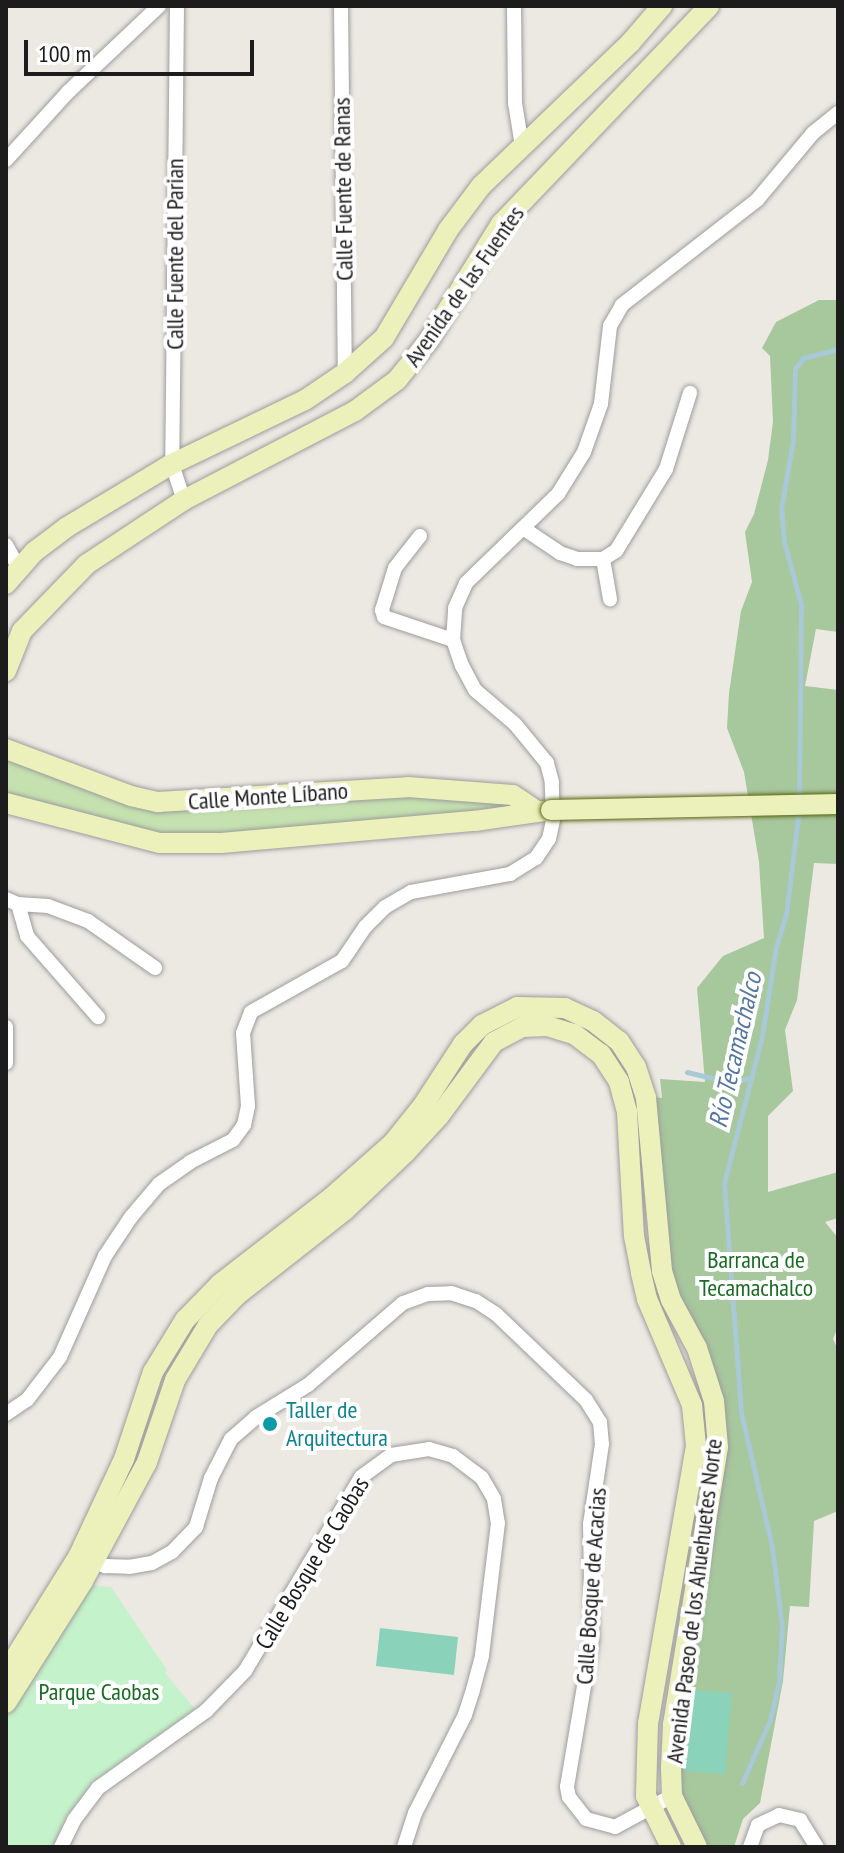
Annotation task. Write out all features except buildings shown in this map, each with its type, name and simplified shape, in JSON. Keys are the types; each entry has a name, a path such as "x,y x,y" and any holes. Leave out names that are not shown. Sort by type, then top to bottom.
{"street":[{"path":"6,160 68,92 159,6"},
{"name":"Calle Fuente del Parian","path":"177,6 172,464 175,482 184,500"},
{"name":"Calle Fuente de Ranas","path":"341,6 345,373"},
{"path":"514,6 515,103 522,146"},
{"name":"Avenida de las Fuentes","path":"12,576 67,527 172,464 305,400 345,373 384,338 448,230 481,186 631,42 662,6"},
{"name":"Avenida de las Fuentes","path":"6,671 22,631 76,574 138,527 355,411 397,380 429,340 501,224 709,6"},
{"path":"6,1414 27,1400 60,1357 105,1256 131,1217 159,1184 190,1162 233,1140 244,1125 248,1106 243,1033 251,1012 342,961 365,927 385,907 411,892 510,874 536,858 549,839 553,820 552,782 547,763 515,724 475,690 453,640 455,608 466,583 558,494 584,452 601,404 610,326 622,305 757,200 813,133 838,113"},
{"path":"523,528 568,556 603,559 626,539 666,469 690,393"},
{"path":"420,536 395,568 382,610 384,617 453,640"},
{"path":"6,545 12,576"},
{"path":"603,559 610,599"},
{"name":"Calle Monte Líbano","path":"6,749 131,796 158,802 408,787 513,795 543,810"},
{"name":"Calle Monte Líbano","path":"6,803 160,843 221,843 475,821 543,810 838,804"},
{"path":"12,901 48,906 88,921 155,968"},
{"path":"12,901 27,936 98,1017"},
{"name":"Avenida Paseo de los Ahuehuetes Norte","path":"6,1703 86,1558 153,1372 185,1320 220,1284 332,1197 393,1143 424,1104 463,1044 482,1025 517,1007 537,1005 565,1008 593,1021 619,1041 636,1067 646,1098 662,1271 671,1300 697,1348 714,1401 718,1447 673,1725 672,1796 697,1847"},
{"name":"Avenida Paseo de los Ahuehuetes Norte","path":"6,1672 86,1558 147,1462 175,1380 208,1325 237,1295 345,1210 405,1153 439,1116 494,1042 522,1027 547,1026 574,1034 601,1054 619,1082 627,1112 634,1236 641,1273 647,1299 692,1405 696,1446 648,1723 646,1796 671,1847"},
{"path":"6,1027 6,1063"},
{"path":"463,1044 479,1059"},
{"name":"Calle Bosque de Acacias","path":"86,1558 117,1567 140,1566 162,1558 181,1545 200,1519 211,1478 231,1439 256,1417 335,1364 403,1303 428,1294 451,1293 476,1301 496,1314 586,1400 600,1422 602,1444 590,1524 592,1639 567,1787 579,1813 605,1827 615,1827 672,1796"},
{"path":"674,1358 697,1348"},
{"name":"Calle Bosque de Caobas","path":"61,1847 74,1820 98,1788 206,1711 245,1671 361,1477 391,1455 429,1449 464,1462 482,1478 494,1499 498,1523 482,1656 473,1690 465,1715 415,1813 404,1847"},
{"path":"750,1847 758,1825 771,1817 786,1815 806,1826 817,1847"}],"green space":[{"name":"Barranca de Tecamachalco","path":"819,300 838,300 838,632 816,629 805,686 838,690 838,864 814,863 797,1000 785,1030 793,1091 768,1116 768,1192 838,1172 838,1218 825,1222 838,1238 838,1327 833,1339 838,1350 838,1511 814,1521 809,1607 790,1606 783,1681 760,1803 743,1819 734,1847 701,1847 689,1825 676,1768 724,1447 668,1270 652,1097 662,1098 660,1079 705,1082 697,988 723,956 764,938 759,862 744,772 727,728 729,693 741,611 752,582 745,532 754,514 768,460 773,422 770,356 762,348 776,322"},
{"path":"6,756 130,798 407,790 509,804 501,813 159,838 6,800"},
{"name":"Parque Caobas","path":"88,1585 111,1587 167,1670 165,1673 195,1709 92,1782 67,1816 52,1847 6,1847 6,1716"},
{"path":"380,1628 458,1637 454,1675 376,1666"},
{"path":"691,1690 732,1693 725,1774 684,1771"}],"waterway":[{"name":"Río Tecamachalco","path":"799,799 801,604 784,542 781,509 793,440 795,369 803,358 838,349"},
{"name":"Río Tecamachalco","path":"742,1783 770,1720 779,1681 782,1627 772,1547 741,1413 724,1183 762,1036 776,947 786,914 799,809"},
{"path":"687,1072 733,1083 752,1077"}],"place":[{"name":"Taller de Arquitectura","path":"270,1424"}]}
